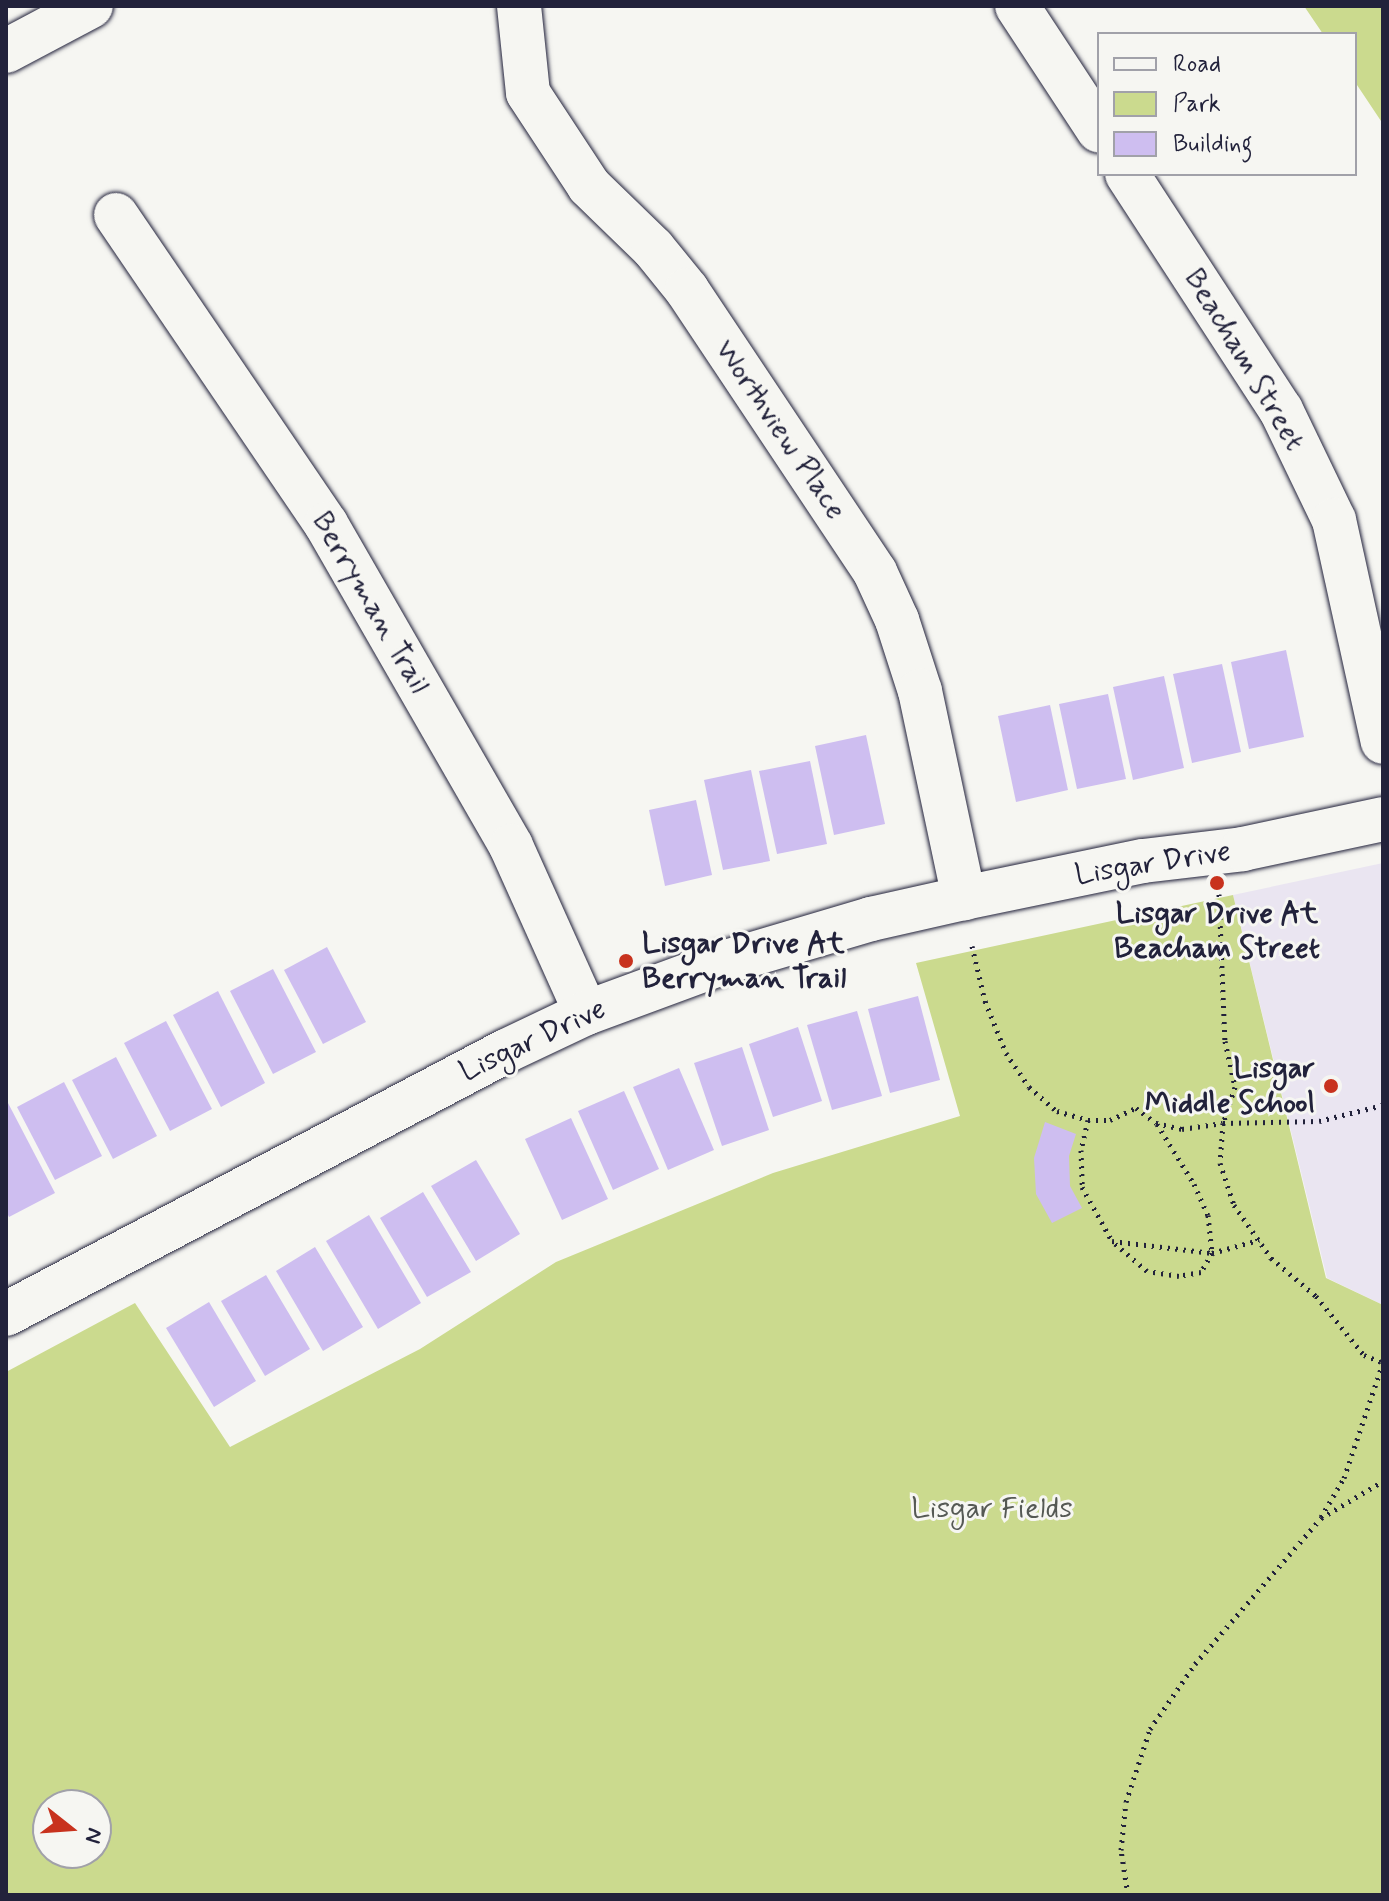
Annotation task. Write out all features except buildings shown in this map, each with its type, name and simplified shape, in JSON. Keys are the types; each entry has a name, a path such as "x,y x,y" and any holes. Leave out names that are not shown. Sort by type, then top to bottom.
{"street":[{"path":"6,51 91,6"},
{"name":"Worthview Place","path":"519,6 528,93 589,186 653,248 687,290 875,572 897,620 920,691 964,898"},
{"path":"1017,6 1097,128"},
{"name":"Beacham Street","path":"1128,176 1281,410 1334,520 1383,742"},
{"name":"Berryman Trail","path":"116,215 326,524 511,846 586,1013"},
{"name":"Lisgar Drive","path":"6,1314 371,1120 586,1013 766,948 964,898 1143,861 1243,849 1383,819"}],"path":[{"path":"1128,1895 1121,1850 1126,1802 1150,1729 1195,1664 1321,1518 1344,1478 1382,1363 1364,1355 1316,1296 1271,1258 1234,1205 1220,1163 1223,1123 1235,1087 1225,1041 1219,894"},
{"path":"972,946 985,1001 1006,1053 1029,1087 1057,1111 1088,1120 1110,1120 1136,1108 1156,1123 1194,1184 1208,1215 1212,1253 1201,1272 1179,1276 1147,1271 1112,1241 1082,1187 1081,1150 1088,1120"},
{"path":"1156,1123 1182,1129 1223,1123 1319,1121 1383,1105"},
{"path":"1112,1241 1212,1253 1259,1240"},
{"path":"1321,1518 1383,1481"}],"shaded area":[{"name":"Lisgar Middle School","path":"1383,863 1383,1305 1327,1278 1233,895"}],"green space":[{"path":"1304,6 1383,6 1383,124 1357,85 1357,32 1322,32"},
{"name":"Lisgar Fields","path":"1233,895 1326,1278 1383,1305 1383,1895 6,1895 6,1372 135,1303 230,1447 420,1349 556,1262 773,1173 960,1116 916,963"}],"place":[{"name":"Lisgar Drive At Beacham Street","path":"1217,883"},
{"name":"Lisgar Drive At Berryman Trail","path":"626,961"},
{"name":"Lisgar Middle School","path":"1331,1086"}]}
